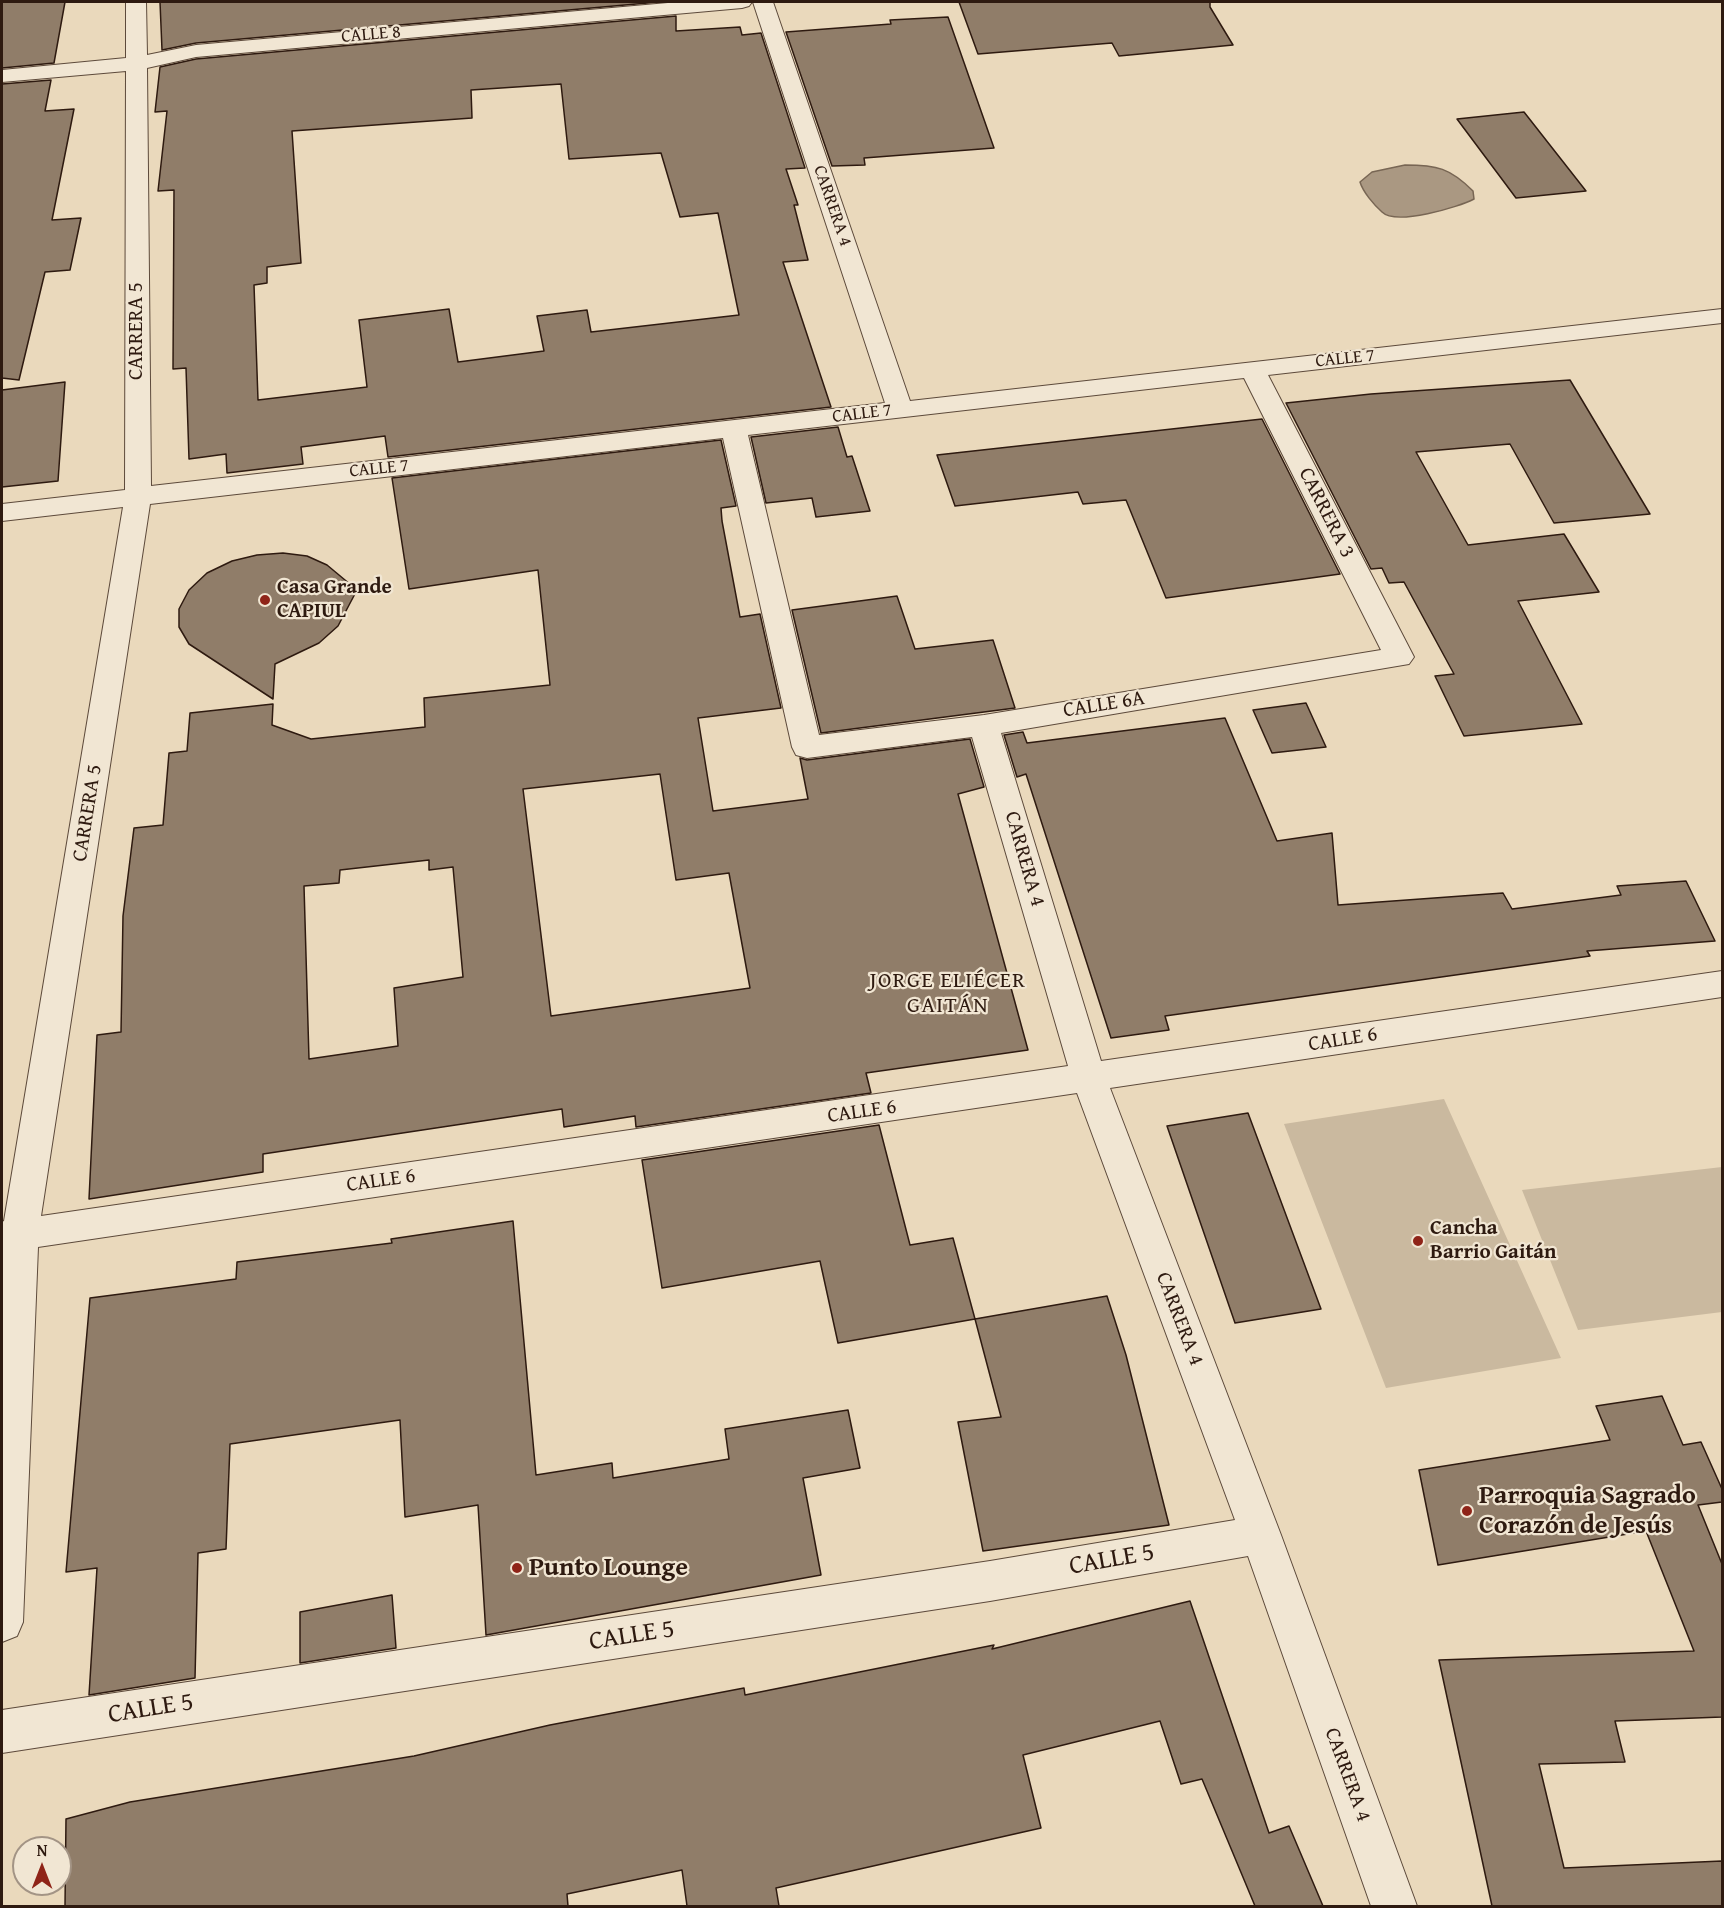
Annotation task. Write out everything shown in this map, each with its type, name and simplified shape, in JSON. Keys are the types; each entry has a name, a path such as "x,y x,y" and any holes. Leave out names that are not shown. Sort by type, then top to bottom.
{"street":[{"name":"CARRERA 5","path":"2,1622 11,1235 138,497 136,2"},
{"name":"CALLE 8","path":"2,76 135,64 196,51 742,2"},
{"name":"CARRERA 4","path":"763,2 900,410"},
{"name":"CALLE 7","path":"2,512 1722,316"},
{"name":"CARRERA 3","path":"1252,369 1399,657"},
{"name":"CALLE 6A","path":"734,429 807,747 984,725 1399,657"},
{"name":"CARRERA 4","path":"984,725 1089,1079 1261,1535 1394,1906"},
{"name":"CALLE 6","path":"11,1235 1089,1079 1722,984"},
{"name":"CALLE 5","path":"2,1732 990,1581 1261,1535"}],"shaded area":[{"path":"1405,165 1442,169 1457,177 1473,191 1474,199 1428,214 1389,216 1372,202 1360,182 1372,172"},
{"name":"Cancha Barrio Gaitán","path":"1444,1099 1561,1358 1386,1388 1284,1124"},
{"path":"1722,1167 1722,1312 1578,1330 1522,1190"}],"building":[{"path":"2,2 65,2 54,63 2,68"},
{"path":"160,2 659,2 196,43 162,50"},
{"path":"959,2 1210,2 1210,7 1233,45 1119,56 1112,43 978,54"},
{"path":"676,16 676,31 740,27 742,35 761,33 805,168 786,169 798,205 794,205 808,260 783,262 831,407 388,457 385,436 301,447 303,464 227,473 226,454 189,459 186,368 173,369 174,190 158,191 167,111 155,112 160,67 196,59","holes":["561,84 569,159 661,153 680,217 718,213 739,315 591,332 587,310 537,316 544,351 458,362 449,309 359,320 367,387 258,400 254,285 267,283 267,267 301,263 292,131 472,118 471,90"]},
{"path":"948,17 994,148 864,158 865,165 832,166 786,32 891,24 890,20"},
{"path":"51,80 45,111 74,109 52,220 81,218 70,270 45,272 19,380 2,378 2,84"},
{"path":"1524,112 1586,191 1516,198 1457,119"},
{"path":"1570,380 1650,514 1554,523 1510,444 1416,452 1468,545 1564,534 1599,592 1518,601 1582,724 1464,736 1435,676 1454,674 1404,582 1389,583 1382,568 1371,569 1286,403 1371,394"},
{"path":"65,382 58,481 2,487 2,390"},
{"path":"1262,419 1340,574 1166,598 1126,500 1083,504 1078,492 955,506 937,455"},
{"path":"838,427 847,457 852,456 870,511 816,517 812,498 766,503 751,437"},
{"path":"721,440 736,506 721,508 740,617 760,614 781,708 698,718 713,811 808,799 800,758 807,760 970,739 984,787 958,794 1028,1050 866,1073 871,1093 636,1127 635,1116 564,1127 562,1109 263,1154 263,1172 89,1199 97,1035 121,1032 123,916 134,828 163,825 169,753 187,751 190,713 273,704 272,725 311,739 425,727 424,698 550,685 538,570 409,589 392,478","holes":["660,774 676,880 729,873 750,988 551,1016 523,789","429,860 429,870 453,867 463,977 394,988 398,1046 309,1059 304,886 339,883 340,870"]},
{"name":"Casa Grande CAPIUL","path":"283,553 307,556 327,565 357,590 338,626 319,643 275,664 273,699 189,644 179,627 179,609 189,590 207,573 232,561 257,555"},
{"path":"897,596 915,649 993,640 1015,708 821,733 792,610"},
{"path":"1306,703 1326,747 1272,753 1253,710"},
{"path":"1225,718 1277,841 1332,833 1338,905 1503,893 1512,909 1621,895 1617,886 1686,881 1715,941 1587,951 1590,956 1165,1016 1169,1030 1111,1038 1026,774 1017,777 1004,735 1023,732 1027,743"},
{"path":"1248,1113 1321,1309 1235,1323 1167,1126"},
{"path":"879,1125 910,1245 953,1238 975,1319 838,1343 820,1261 662,1288 642,1160"},
{"path":"513,1221 536,1475 612,1463 613,1478 729,1459 725,1429 848,1410 860,1468 803,1478 821,1575 486,1635 478,1505 405,1517 400,1420 230,1444 226,1549 198,1553 195,1678 89,1695 97,1568 66,1572 90,1298 236,1279 237,1262 392,1243 391,1239"},
{"path":"1107,1296 1126,1355 1169,1525 983,1551 958,1422 1001,1417 975,1319"},
{"path":"1662,1396 1683,1445 1701,1442 1722,1489 1722,1502 1698,1505 1722,1564 1722,1717 1615,1721 1625,1762 1539,1764 1564,1868 1722,1861 1722,1906 1492,1906 1439,1660 1694,1651 1646,1531 1438,1565 1419,1470 1610,1440 1596,1406"},
{"path":"392,1595 396,1648 300,1663 300,1612"},
{"path":"1190,1601 1269,1833 1289,1826 1323,1906 1255,1906 1202,1779 1181,1784 1160,1721 1023,1755 1041,1828 776,1888 779,1906 687,1906 682,1870 567,1894 568,1906 65,1906 65,1896 72,1896 72,1836 66,1836 66,1819 130,1802 414,1756 550,1725 744,1688 745,1695 994,1645 992,1649"}],"place":[{"name":"Casa Grande CAPIUL","path":"265,600"},
{"name":"Cancha Barrio Gaitán","path":"1418,1241"},
{"name":"Parroquia Sagrado Corazón de Jesús","path":"1467,1511"},
{"name":"Punto Lounge","path":"517,1568"}],"district":[{"name":"JORGE ELIÉCER GAITÁN","path":"948,994"}]}
